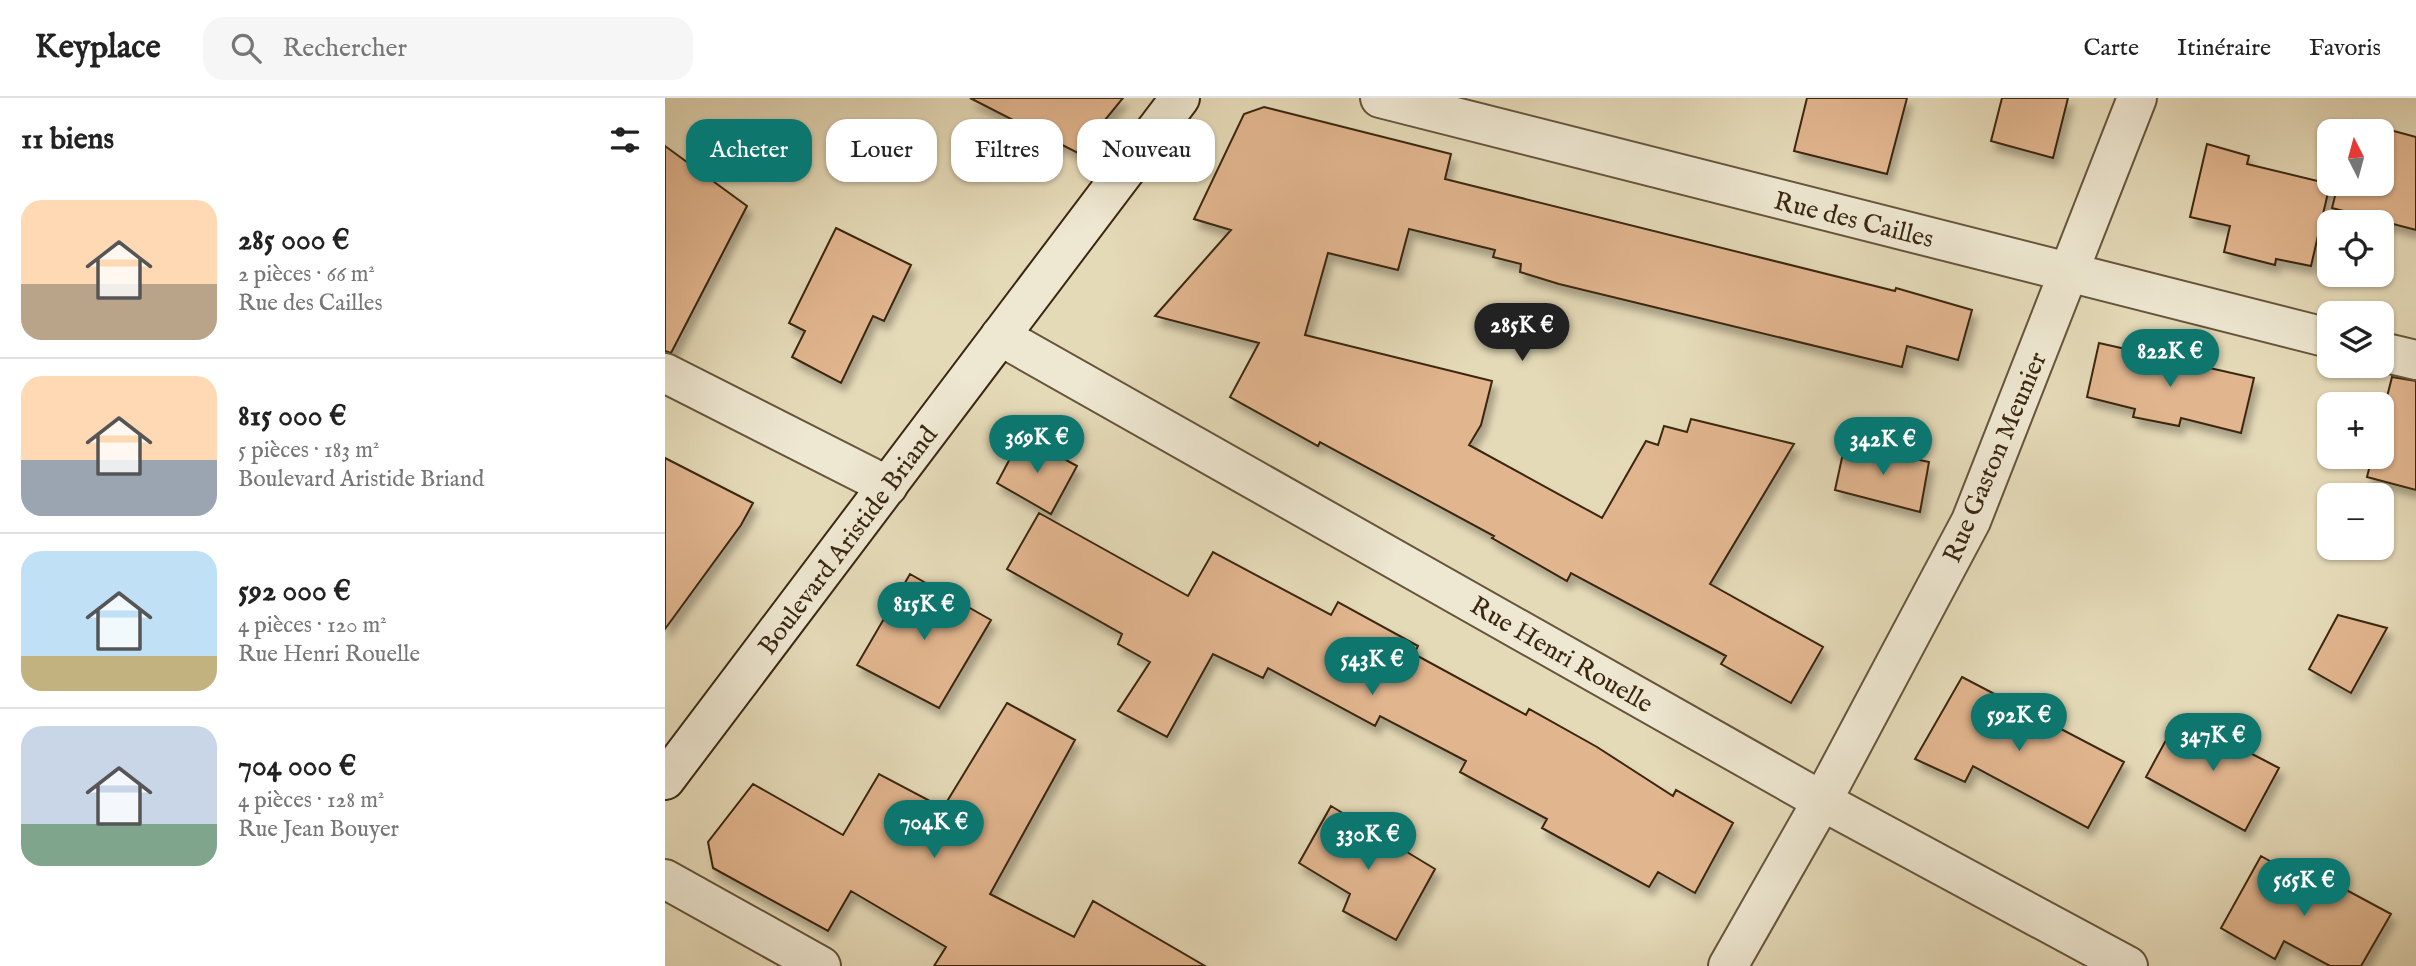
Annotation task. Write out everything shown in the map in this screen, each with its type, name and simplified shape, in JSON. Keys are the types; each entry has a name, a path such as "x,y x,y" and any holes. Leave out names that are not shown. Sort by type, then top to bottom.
{"street":[{"name":"Boulevard Aristide Briand","path":"665,780 1180,98"},
{"name":"Rue des Cailles","path":"1380,98 2317,335"},
{"name":"Rue Gaston Meunier","path":"1728,966 1822,802 1971,521 2137,98"},
{"name":"Rue Henri Rouelle","path":"1000,336 1822,802 2128,966"},
{"path":"2394,355 2416,360"},
{"path":"665,373 888,486"},
{"path":"665,879 821,966"}],"building":[{"path":"970,98 1123,98 1106,119 1077,119 1077,152 1063,145 1063,119 1011,119"},
{"path":"1807,98 1907,98 1887,174 1794,151"},
{"path":"2002,98 2068,98 2053,158 1991,141"},
{"path":"1264,107 1451,154 1445,179 1895,291 1896,288 1972,310 1958,360 1907,346 1902,367 1559,284 1520,272 1521,264 1493,257 1495,250 1409,229 1398,270 1328,253 1305,335 1492,381 1481,425 1469,445 1602,518 1646,441 1658,445 1664,426 1687,432 1691,419 1794,444 1710,584 1823,647 1791,703 1721,664 1726,656 1571,573 1567,581 1492,538 1494,536 1320,442 1318,446 1230,397 1259,343 1155,316 1231,230 1194,219 1212,182 1215,182 1215,175 1244,114"},
{"path":"2394,131 2416,137 2416,230 2394,224 2394,210 2332,208 2335,196 2394,196"},
{"path":"2207,144 2249,156 2247,164 2317,181 2317,196 2327,196 2324,210 2317,210 2317,240 2311,266 2276,259 2275,265 2224,252 2230,226 2190,217"},
{"path":"665,146 686,161 686,182 714,182 747,206 671,353 665,351"},
{"path":"836,228 911,265 884,321 873,316 841,383 792,357 805,331 789,323"},
{"path":"2099,343 2254,378 2241,433 2181,418 2179,426 2133,417 2135,409 2087,397"},
{"path":"2392,378 2416,381 2416,490 2367,477 2369,469 2394,469 2394,392 2388,392"},
{"path":"1022,436 1077,466 1051,514 997,483"},
{"path":"1845,444 1929,462 1920,512 1835,490"},
{"path":"665,458 753,503 741,525 665,629"},
{"path":"1039,513 1188,596 1213,552 1331,615 1338,602 1418,646 1414,654 1526,715 1529,709 1597,747 1673,796 1676,790 1733,823 1695,893 1658,872 1649,887 1542,828 1547,819 1460,772 1466,761 1380,716 1375,726 1268,668 1263,678 1213,654 1167,737 1118,711 1150,662 1118,644 1122,634 1007,569"},
{"path":"910,574 991,620 939,708 857,665"},
{"path":"2338,615 2387,628 2351,693 2309,669"},
{"path":"1962,677 2124,762 2088,828 1973,766 1965,782 1915,759"},
{"path":"1007,703 1075,740 990,894 1074,937 1093,901 1205,966 934,966 946,947 851,891 828,931 713,868 708,842 753,784 843,835 879,774 943,808"},
{"path":"2179,716 2279,768 2245,831 2146,777"},
{"path":"1331,806 1435,869 1396,940 1343,911 1350,894 1299,863"},
{"path":"2261,856 2322,891 2328,880 2391,914 2361,966 2330,966 2284,941 2275,959 2221,928"}]}
